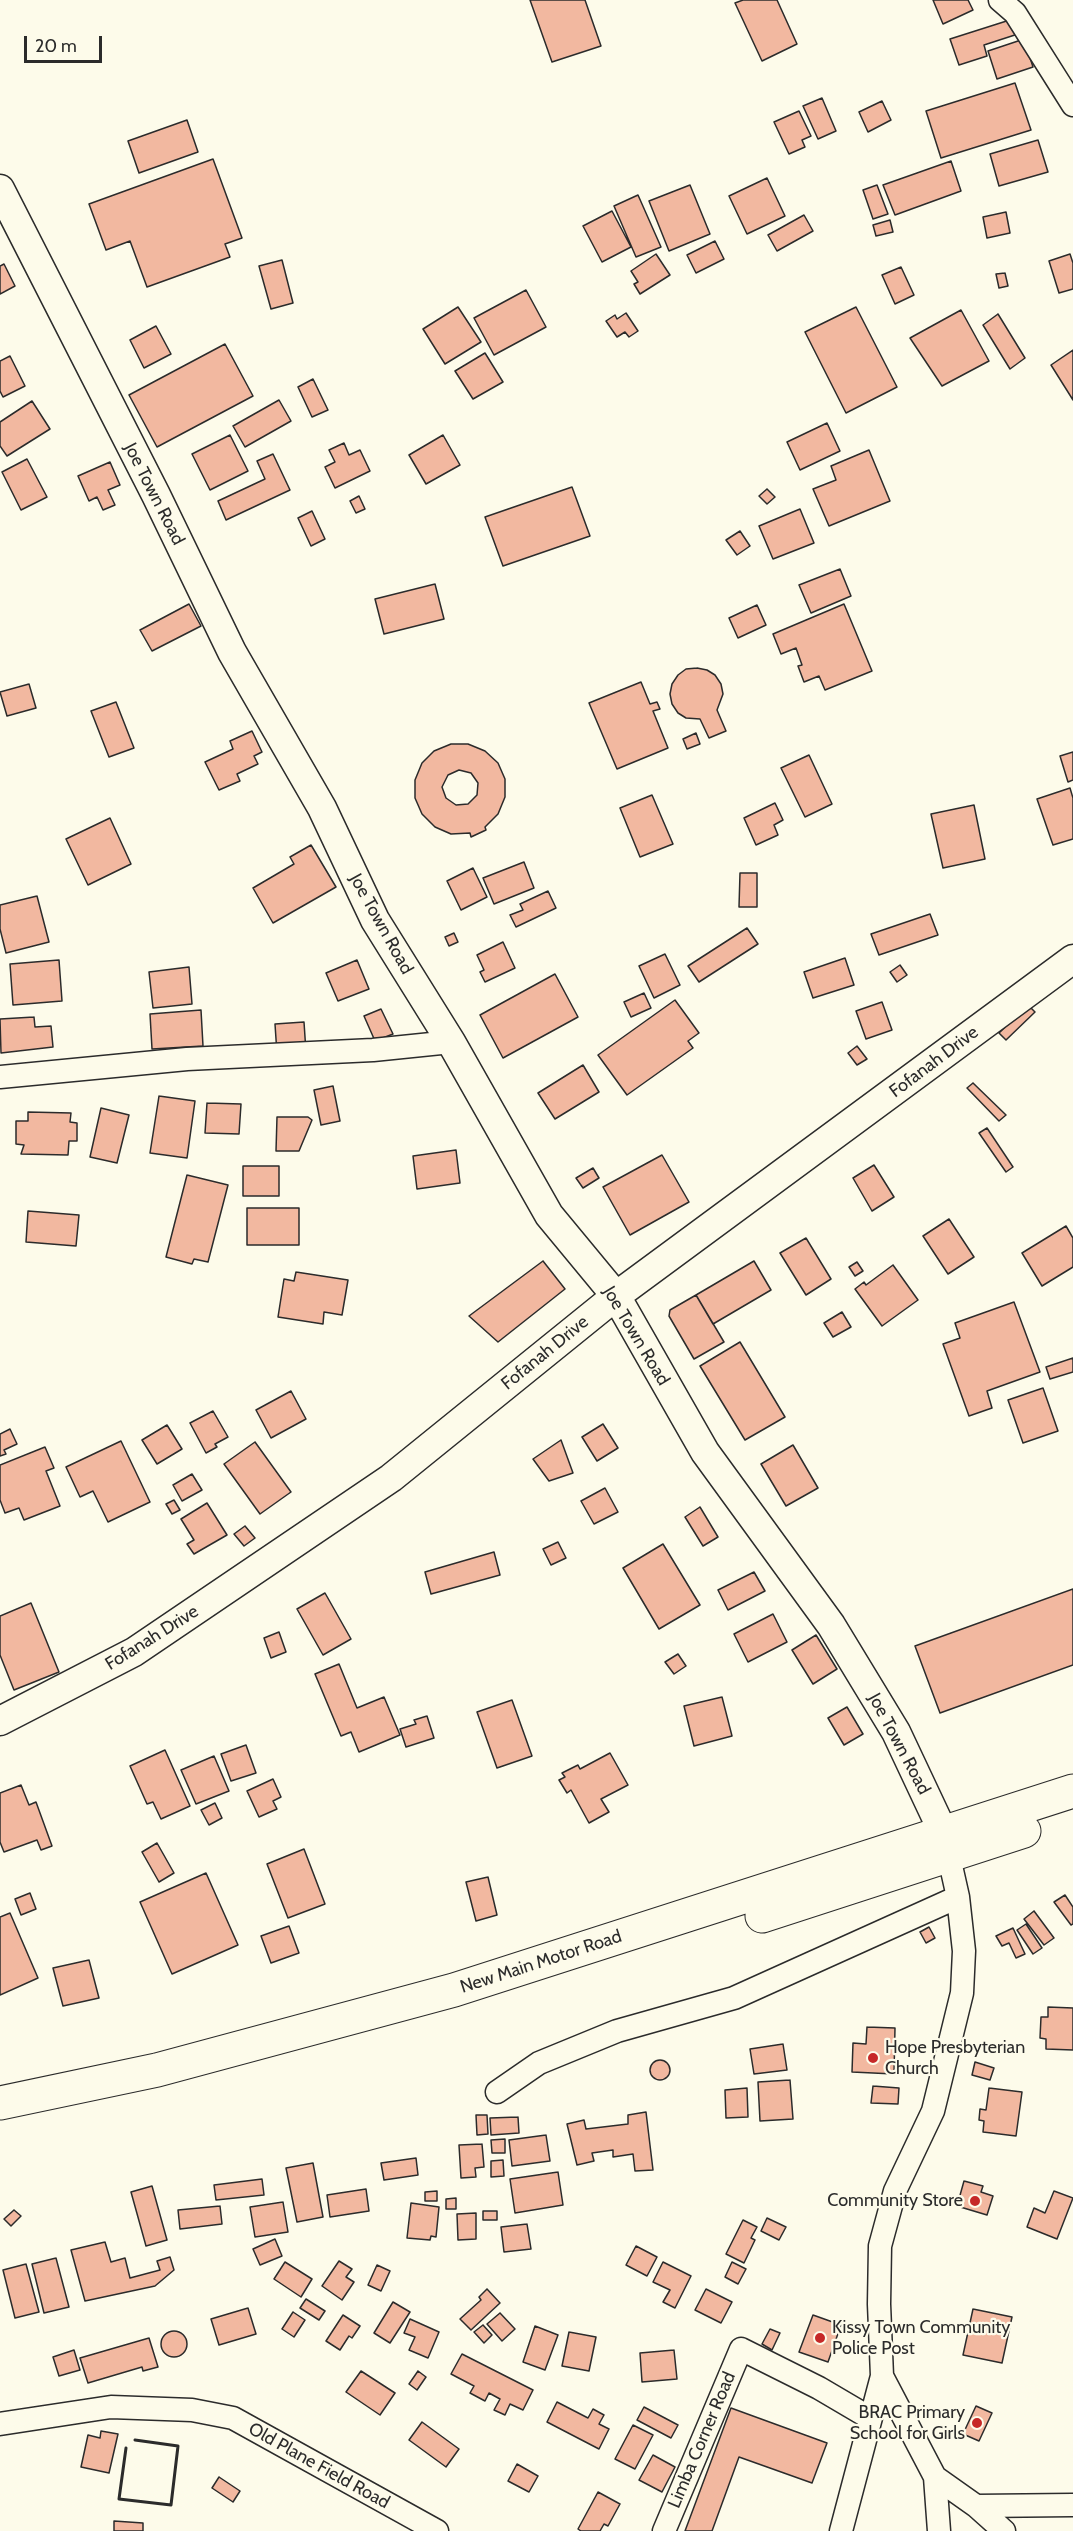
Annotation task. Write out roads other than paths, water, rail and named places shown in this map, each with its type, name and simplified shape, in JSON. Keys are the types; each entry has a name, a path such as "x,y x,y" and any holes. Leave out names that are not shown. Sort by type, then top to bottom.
{"highway":[{"name":"New Main Motor Road","path":"0,2126 160,2093 457,2013 947,1845 1073,1791"},
{"name":"New Main Motor Road","path":"0,2103 157,2070 453,1990 947,1845 1073,1815"}],"street":[{"path":"1000,0 1015,13 1073,105"},
{"name":"Joe Town Road","path":"0,189 156,495 232,652 322,808 375,920 451,1042 549,1215 616,1296 705,1452 831,1625 896,1732 947,1845 958,1897 964,1951 962,1993 933,2111 894,2191 880,2246 879,2304 882,2376 935,2477 939,2531"},
{"name":"Fofanah Drive","path":"0,1721 134,1652 391,1478 616,1296 1073,959"},
{"path":"0,1077 187,1059 373,1050 451,1042"},
{"path":"497,2092 539,2063 617,2031 734,1998 958,1897"},
{"name":"Limba Corner Road","path":"664,2531 741,2349 819,2388 870,2418"},
{"path":"841,2531 882,2376"},
{"name":"Old Plane Field Road","path":"0,2424 111,2407 192,2410 233,2418 437,2531"},
{"path":"935,2477 976,2506 1005,2531"},
{"path":"976,2506 1073,2505"}],"place":[{"name":"Hope Presbyterian Church","path":"873,2058"},
{"name":"Community Store","path":"975,2201"},
{"name":"Kissy Town Community Police Post","path":"820,2338"},
{"name":"BRAC Primary School for Girls","path":"977,2423"}]}
